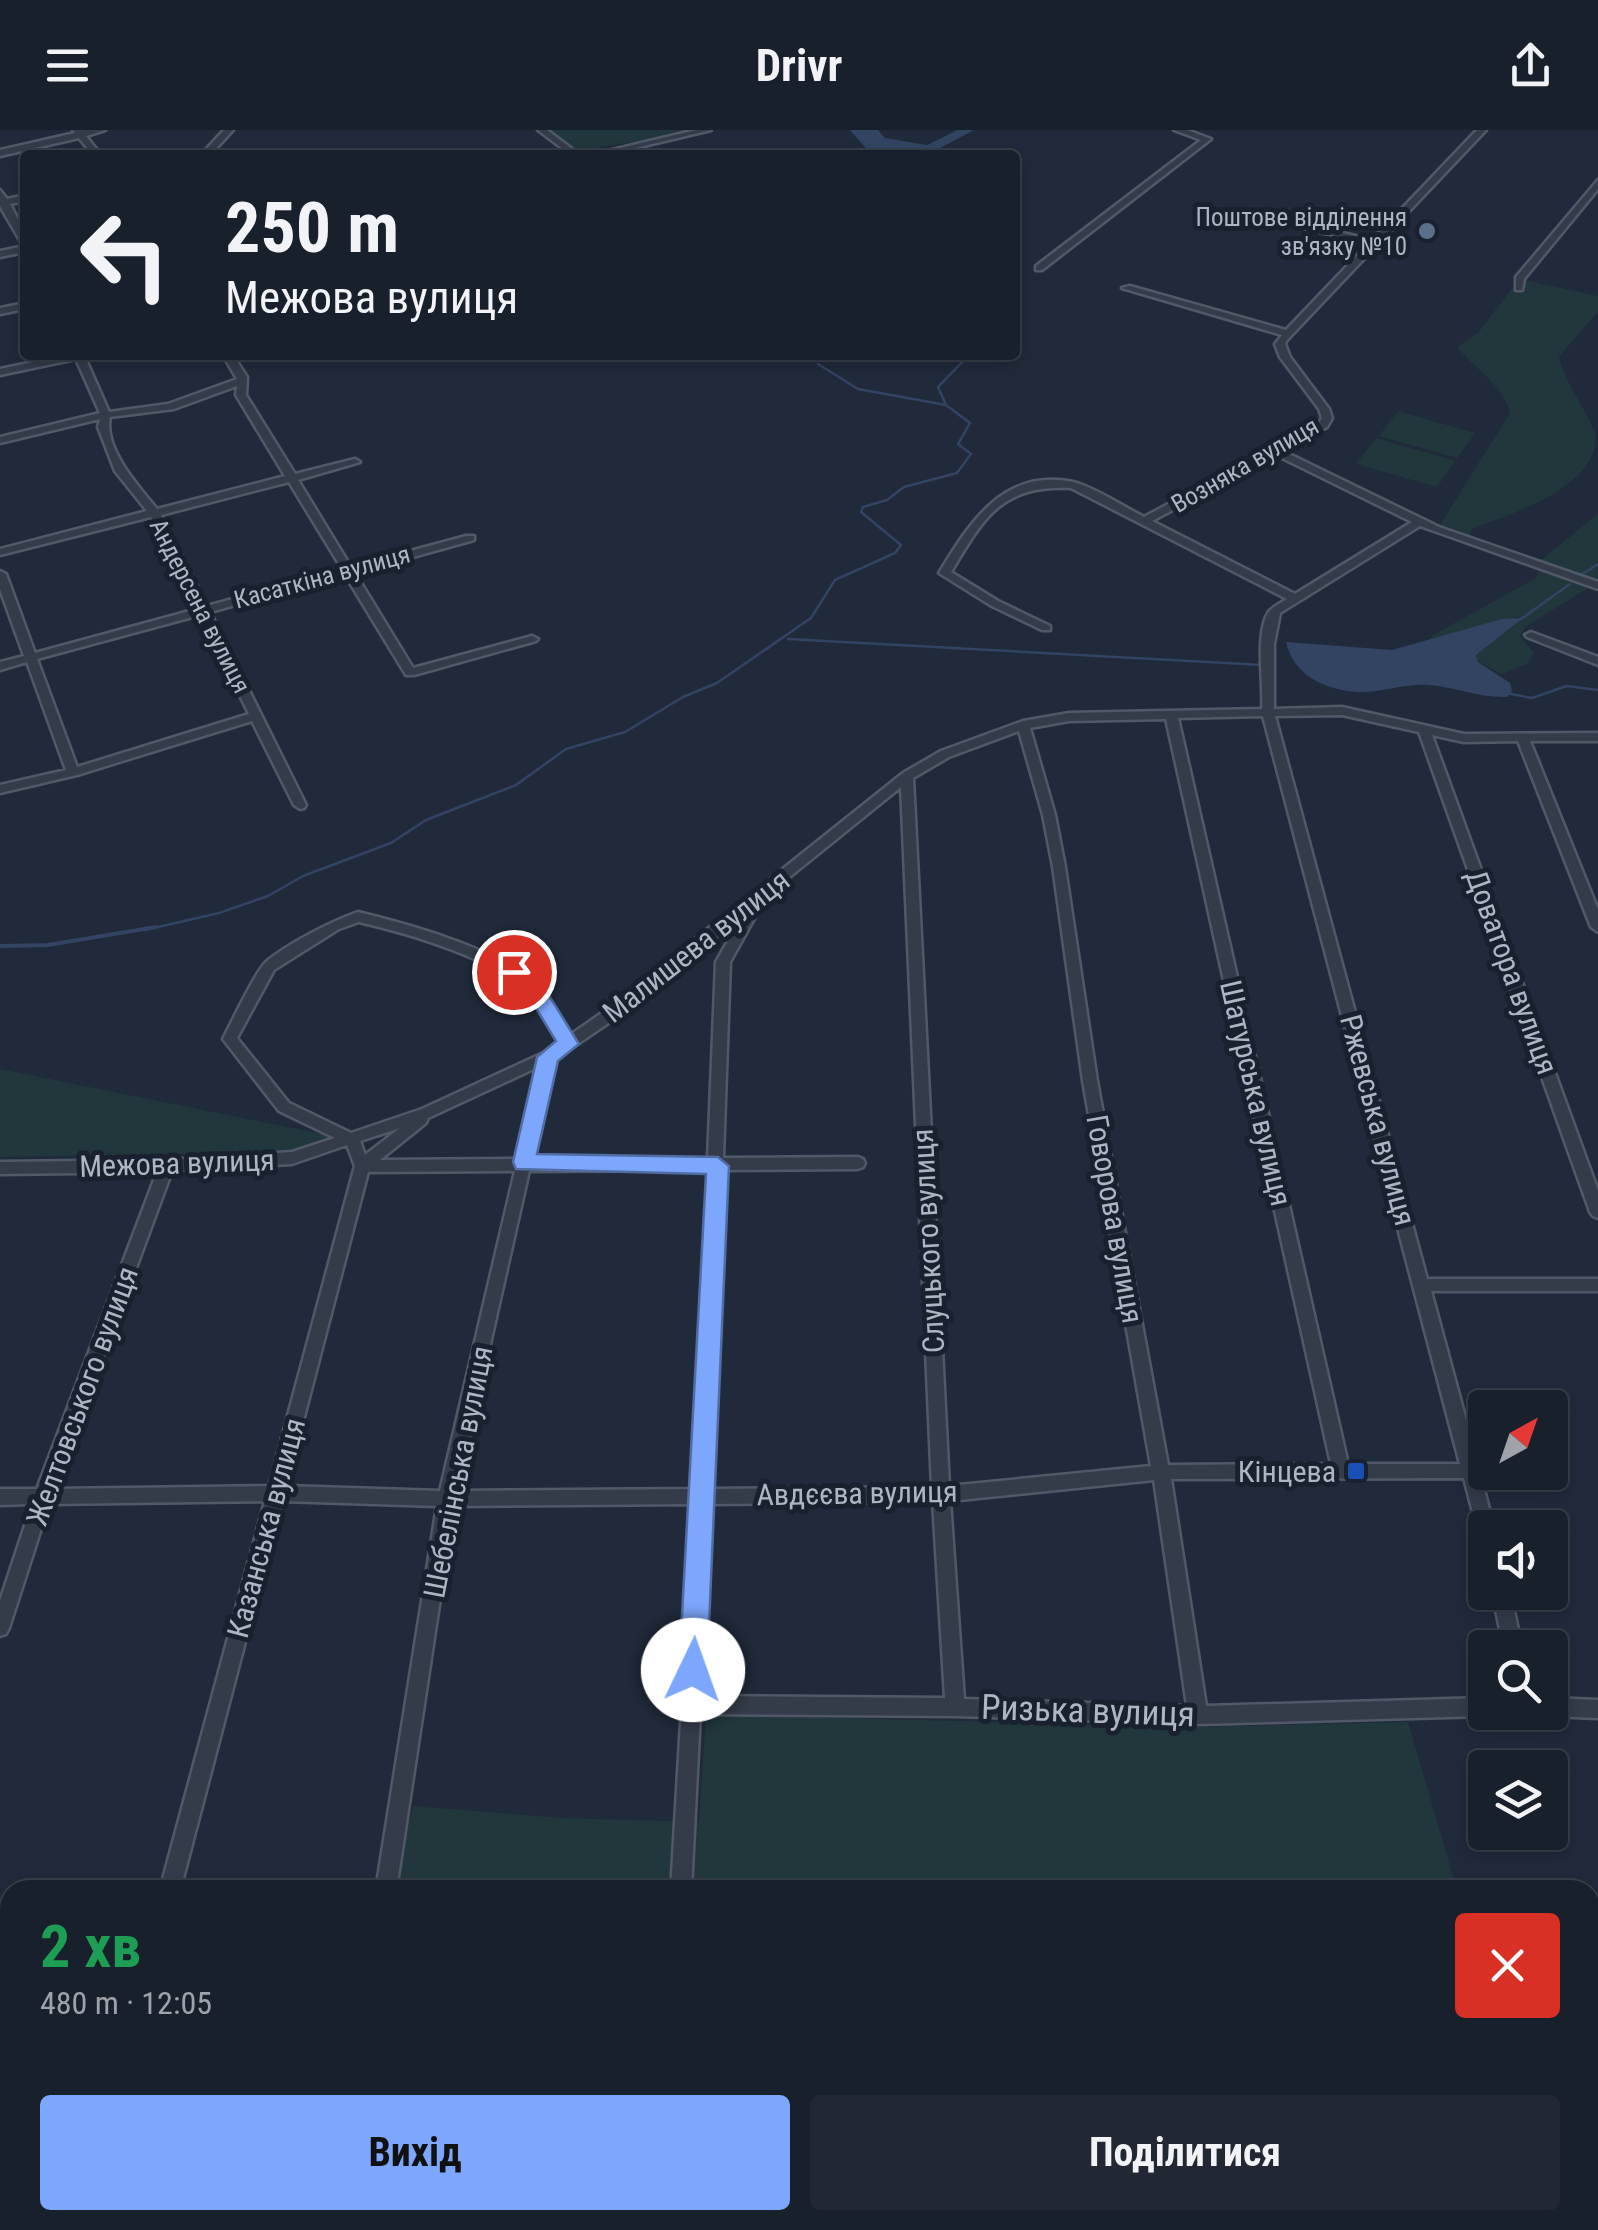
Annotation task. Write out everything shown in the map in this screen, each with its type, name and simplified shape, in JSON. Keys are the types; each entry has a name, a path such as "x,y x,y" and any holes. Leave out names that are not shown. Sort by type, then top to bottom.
{"street":[{"path":"0,153 101,130"},
{"path":"210,150 228,130"},
{"path":"542,130 569,150"},
{"path":"617,150 707,130"},
{"path":"1039,268 1207,140 1178,130"},
{"path":"1127,288 1288,333 1482,130"},
{"path":"1519,288 1519,280 1598,183"},
{"path":"2,199 20,236"},
{"path":"1299,224 1374,243"},
{"name":"Возняка вулиця","path":"1143,522 1315,430 1327,418 1282,350 1280,344 1288,333"},
{"path":"0,372 56,360"},
{"name":"Андерсена вулиця","path":"81,360 106,415 104,427 120,471 155,514 300,805"},
{"path":"231,360 242,381 241,395 410,672 532,639"},
{"path":"0,440 106,415 170,407 242,381"},
{"path":"1276,451 1419,522 1598,586"},
{"path":"0,552 355,462"},
{"path":"1046,628 994,603 945,572 977,518 996,501 1040,484 1074,485 1293,597 1419,522"},
{"name":"Касаткіна вулиця","path":"0,666 470,538"},
{"path":"0,574 73,772"},
{"name":"Ржевська вулиця","path":"1293,597 1275,611 1266,630 1271,668 1268,713 1468,1449"},
{"path":"1531,634 1598,661"},
{"name":"Малишева вулиця","path":"352,1140 428,1113 548,1057 693,951 907,776 945,754 1022,725 1068,717 1365,713 1426,732 1464,738 1598,737"},
{"name":"Шатурська вулиця","path":"1171,715 1341,1471"},
{"path":"0,789 73,772 255,716"},
{"name":"Говорова вулиця","path":"1022,725 1050,815 1090,1081 1162,1472 1198,1715"},
{"name":"Доватора вулиця","path":"1426,732 1598,1212"},
{"path":"1523,738 1598,927"},
{"name":"Слуцького вулиця","path":"907,776 941,1494 955,1707"},
{"path":"874,801 906,802"},
{"path":"682,1880 718,1166 723,962 758,897"},
{"path":"362,1166 352,1140 284,1108 230,1039 270,967 334,926 358,917 393,925 502,965 538,994 568,1044"},
{"path":"693,951 723,962"},
{"name":"Шебелінська вулиця","path":"388,1880 448,1499 548,1057"},
{"path":"362,1166 428,1113"},
{"name":"Межова вулиця","path":"0,1168 167,1166 292,1158 352,1140"},
{"path":"362,1166 524,1162 718,1166 858,1163"},
{"name":"Желтовського вулиця","path":"0,1628 44,1496 167,1166"},
{"name":"Казанська вулиця","path":"173,1880 362,1166"},
{"path":"1423,1285 1598,1285"},
{"name":"Авдєєва вулиця","path":"0,1497 276,1492 448,1499 941,1494 1162,1472 1468,1471"},
{"name":"Ризька вулиця","path":"692,1704 1198,1715 1468,1707"},
{"path":"1568,1707 1598,1708"}],"green space":[{"path":"549,130 689,130 653,140 577,150"},
{"path":"1519,279 1598,296 1598,311 1559,357 1596,435 1593,454 1567,485 1527,507 1472,529 1469,539 1438,528 1510,413 1496,386 1457,347 1478,333"},
{"path":"1398,411 1475,433 1457,458 1379,436"},
{"path":"1376,438 1455,461 1437,487 1356,464"},
{"path":"1598,514 1598,582 1525,627 1520,636 1534,653 1527,664 1502,674 1478,661 1476,655 1522,619 1516,617 1428,643 1433,635 1536,578 1540,569 1537,563"},
{"path":"0,1069 352,1140 297,1152 0,1157"},
{"path":"706,1715 1200,1727 1408,1722 1454,1880 395,1880 413,1806 562,1818 699,1822"}],"water":[{"path":"850,130 878,130 885,138 927,145 958,130 974,130 936,150 868,150"},
{"path":"1523,618 1476,655 1478,662 1510,683 1512,691 1507,697 1429,685 1346,691 1303,672 1286,642 1392,650 1502,619"}],"waterway":[{"path":"946,405 938,387 964,360"},
{"path":"818,364 858,389 946,405"},
{"path":"145,930 219,913 268,896 303,876 391,843 426,820 516,785 566,749 625,732 683,697 717,683 811,618 835,580 895,553 901,545 861,512 863,507 887,500 904,487 957,473 971,454 958,444 970,423 946,405"},
{"path":"1581,575 1598,564"},
{"path":"1521,619 1570,584"},
{"path":"788,639 1262,665"},
{"path":"1506,693 1532,698 1567,686 1598,690"},
{"path":"0,946 48,945 156,927"}],"place":[{"name":"Поштове відділення зв'язку №10","path":"1427,231"},
{"name":"Кінцева","path":"1356,1471"}],"route":[{"path":"514,972 538,994 568,1044 548,1057 524,1162 718,1166 693,1670"}]}
